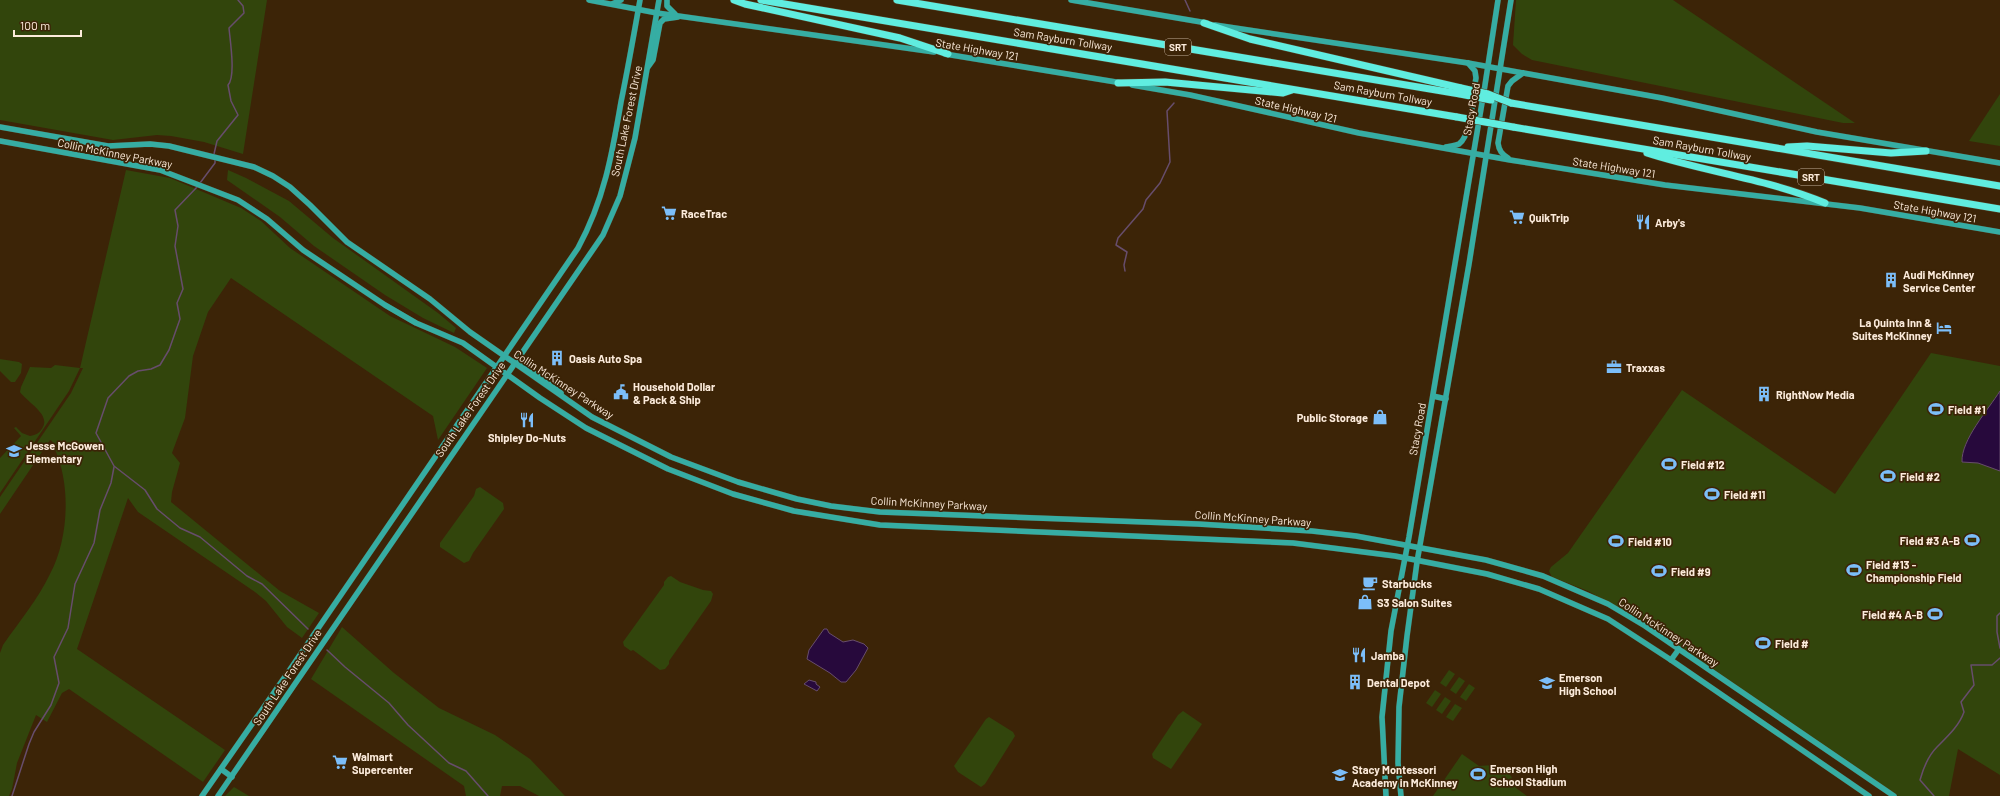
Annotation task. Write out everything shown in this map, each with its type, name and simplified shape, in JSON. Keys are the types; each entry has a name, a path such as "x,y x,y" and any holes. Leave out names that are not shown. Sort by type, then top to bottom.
{"highway":[{"path":"734,0 745,4 900,38 948,54"},
{"name":"Sam Rayburn Tollway","path":"761,0 1296,89 2000,209"},
{"name":"Sam Rayburn Tollway","path":"897,0 1461,91 1514,103 2000,186"},
{"path":"1204,23 1250,39 1461,91"},
{"path":"1118,82 1165,82 1283,93 1296,89"},
{"path":"1622,145 1686,165 1798,192 1824,203"},
{"path":"1778,148 1807,146 1891,153 1926,151"}],"main road":[{"name":"State Highway 121","path":"589,0 657,13 948,54 1118,82 1190,95 1326,127 1510,160 1665,185 1824,203 2000,232"},
{"path":"612,4 621,0"},
{"name":"South Lake Forest Drive","path":"202,796 575,253 594,216 603,191 616,136 640,0"},
{"name":"South Lake Forest Drive","path":"218,796 506,374 603,235 622,189 635,138 659,0"},
{"path":"667,0 667,6 679,15"},
{"path":"1071,0 1204,23 1468,63 1662,98 1817,132 2000,163"},
{"name":"Stacy Road","path":"1386,796 1382,717 1391,631 1408,544 1498,0"},
{"name":"Stacy Road","path":"1401,796 1398,763 1399,707 1417,562 1487,156 1511,0"},
{"path":"648,67 653,60 660,23 664,20 679,15"},
{"path":"1442,148 1458,145 1465,138 1468,129 1476,78 1475,71 1468,63"},
{"path":"1510,160 1502,155 1498,143 1508,86 1523,73"},
{"name":"Collin McKinney Parkway","path":"0,127 108,146 150,144 184,149 260,170 290,187 347,242 430,299 464,328 592,417 640,442 708,471 764,490 831,506 922,514 1256,527 1356,536 1408,544 1505,565 1574,588 1614,608 1679,649 1894,796"},
{"name":"Collin McKinney Parkway","path":"0,140 154,168 220,192 249,206 267,219 303,250 384,305 416,323 464,343 497,368 586,428 635,454 705,484 760,502 794,511 841,520 898,526 1293,544 1338,548 1405,558 1417,562 1487,574 1539,589 1608,619 1671,660 1869,796"},
{"path":"1432,396 1446,399"},
{"path":"1671,660 1679,649"},
{"path":"291,668 301,674"},
{"path":"221,769 232,777"}],"green space":[{"path":"0,0 267,0 243,154 204,142 171,136 157,135 113,140 0,120"},
{"path":"1516,0 1673,0 1855,123 1843,123 1532,60 1522,54 1513,45"},
{"path":"2000,94 2000,146 1969,141"},
{"path":"126,170 170,178 241,208 261,221 290,248 390,316 455,347 487,368 438,440 433,416 231,278 208,312 193,356 185,418 172,453 180,463 172,492 171,502 280,591 319,613 302,638 287,627 266,601 255,592 138,512 128,498 77,649 225,750 203,782 69,689 62,693 47,722 36,715 17,763 12,789 9,796 0,796 0,653 3,645 34,601 50,574 59,551 64,526 66,500 65,488 61,467 52,441 50,440 0,514 0,497 71,393 83,368 80,368"},
{"path":"228,170 289,201 333,238 438,313 456,328 454,333 423,318 385,295 314,246 280,217 227,180"},
{"path":"1931,353 2000,366 2000,775 1958,749 1949,796 1898,796 1648,625 1588,591 1552,577 1549,571 1551,567 1568,553 1682,390 1835,494"},
{"path":"0,359 19,362 22,364 21,373 15,382 11,382 0,371"},
{"path":"55,365 80,368 69,391 0,493 0,458 21,436 14,428 16,427 22,433 30,436 39,432 43,427 44,422 41,413 20,392 30,367 51,368"},
{"path":"480,487 503,503 504,509 469,561 464,563 440,547 440,543 474,496 476,489"},
{"path":"671,576 680,582 703,590 711,591 713,594 711,601 669,661 669,664 665,669 660,670 633,650 631,651 624,646 623,642 664,585 664,582"},
{"path":"342,627 394,673 439,708 495,735 530,759 565,796 539,796 520,786 502,786 500,796 466,796 464,786 311,679"},
{"path":"1449,670 1455,674 1446,687 1440,683"},
{"path":"1459,677 1465,681 1456,694 1450,690"},
{"path":"1469,684 1475,688 1466,701 1460,697"},
{"path":"1435,690 1441,694 1432,707 1426,703"},
{"path":"1445,697 1451,701 1442,714 1436,710"},
{"path":"1455,704 1462,708 1453,721 1446,717"},
{"path":"1183,711 1202,724 1171,769 1153,758 1152,754 1178,715"},
{"path":"989,717 1013,732 1015,736 985,784 981,787 958,772 954,766 986,719"},
{"name":"Emerson High School Stadium","path":"1462,754 1479,766 1493,765 1501,767 1511,776 1516,788 1527,796 1433,796"},
{"path":"234,787 249,796 225,796"}],"shaded area":[{"path":"2000,391 2000,471 1978,463 1962,462 1963,453 1970,435"},
{"path":"824,629 827,629 829,633 843,642 853,640 864,644 868,648 856,670 846,682 841,682 830,673 807,659 809,650"},
{"path":"809,680 816,682 816,684 820,687 817,691 804,684"}],"waterway":[{"path":"214,154 217,141 238,115 231,101 228,85 232,74 229,28 244,13 243,6 238,0"},
{"path":"1185,0 1190,11"},
{"path":"1125,271 1124,265 1127,252 1116,245 1118,238 1143,209 1146,200 1160,183 1170,162 1167,111 1174,103"},
{"path":"200,183 215,163 215,160"},
{"path":"198,186 175,210 178,226 175,246 183,289 177,303 180,319 169,350 160,365 151,369 138,371 129,376 108,398 96,433 114,466 145,490 157,509 180,528 200,537 247,576 262,584 308,629"},
{"path":"12,796 29,744 34,732 51,705 59,683 54,657 68,628 75,584 94,543 100,510 111,483 114,467"},
{"path":"2000,613 1997,616 1997,632 2000,648"},
{"path":"327,650 345,667 389,703 408,725 449,763 466,771 488,796"},
{"path":"1934,796 1920,780 1931,754 1953,731 1962,717 1964,712 1961,702 1974,685 1971,665 1992,665 2000,658"}],"place":[{"name":"RaceTrac","path":"669,213"},
{"name":"QuikTrip","path":"1517,217"},
{"name":"Arby's","path":"1643,222"},
{"name":"Audi McKinney Service Center","path":"1891,280"},
{"name":"La Quinta Inn & Suites McKinney","path":"1944,328"},
{"name":"Oasis Auto Spa","path":"557,358"},
{"name":"Traxxas","path":"1614,367"},
{"name":"Household Dollar & Pack & Ship","path":"621,392"},
{"name":"RightNow Media","path":"1764,394"},
{"name":"Field #1","path":"1936,409"},
{"name":"Public Storage","path":"1380,417"},
{"name":"Shipley Do-Nuts","path":"527,420"},
{"name":"Jesse McGowen Elementary","path":"14,451"},
{"name":"Field #12","path":"1669,464"},
{"name":"Field #2","path":"1888,476"},
{"name":"Field #11","path":"1712,494"},
{"name":"Field #3 A-B","path":"1972,540"},
{"name":"Field #10","path":"1616,541"},
{"name":"Field #13 - Championship Field","path":"1854,570"},
{"name":"Field #9","path":"1659,571"},
{"name":"Starbucks","path":"1370,583"},
{"name":"S3 Salon Suites","path":"1365,602"},
{"name":"Field #4 A-B","path":"1935,614"},
{"name":"Field #","path":"1763,643"},
{"name":"Jamba","path":"1359,655"},
{"name":"Dental Depot","path":"1355,682"},
{"name":"Emerson High School","path":"1547,683"},
{"name":"Walmart Supercenter","path":"340,762"},
{"name":"Emerson High School Stadium","path":"1478,774"},
{"name":"Stacy Montessori Academy in McKinney","path":"1340,775"}]}
